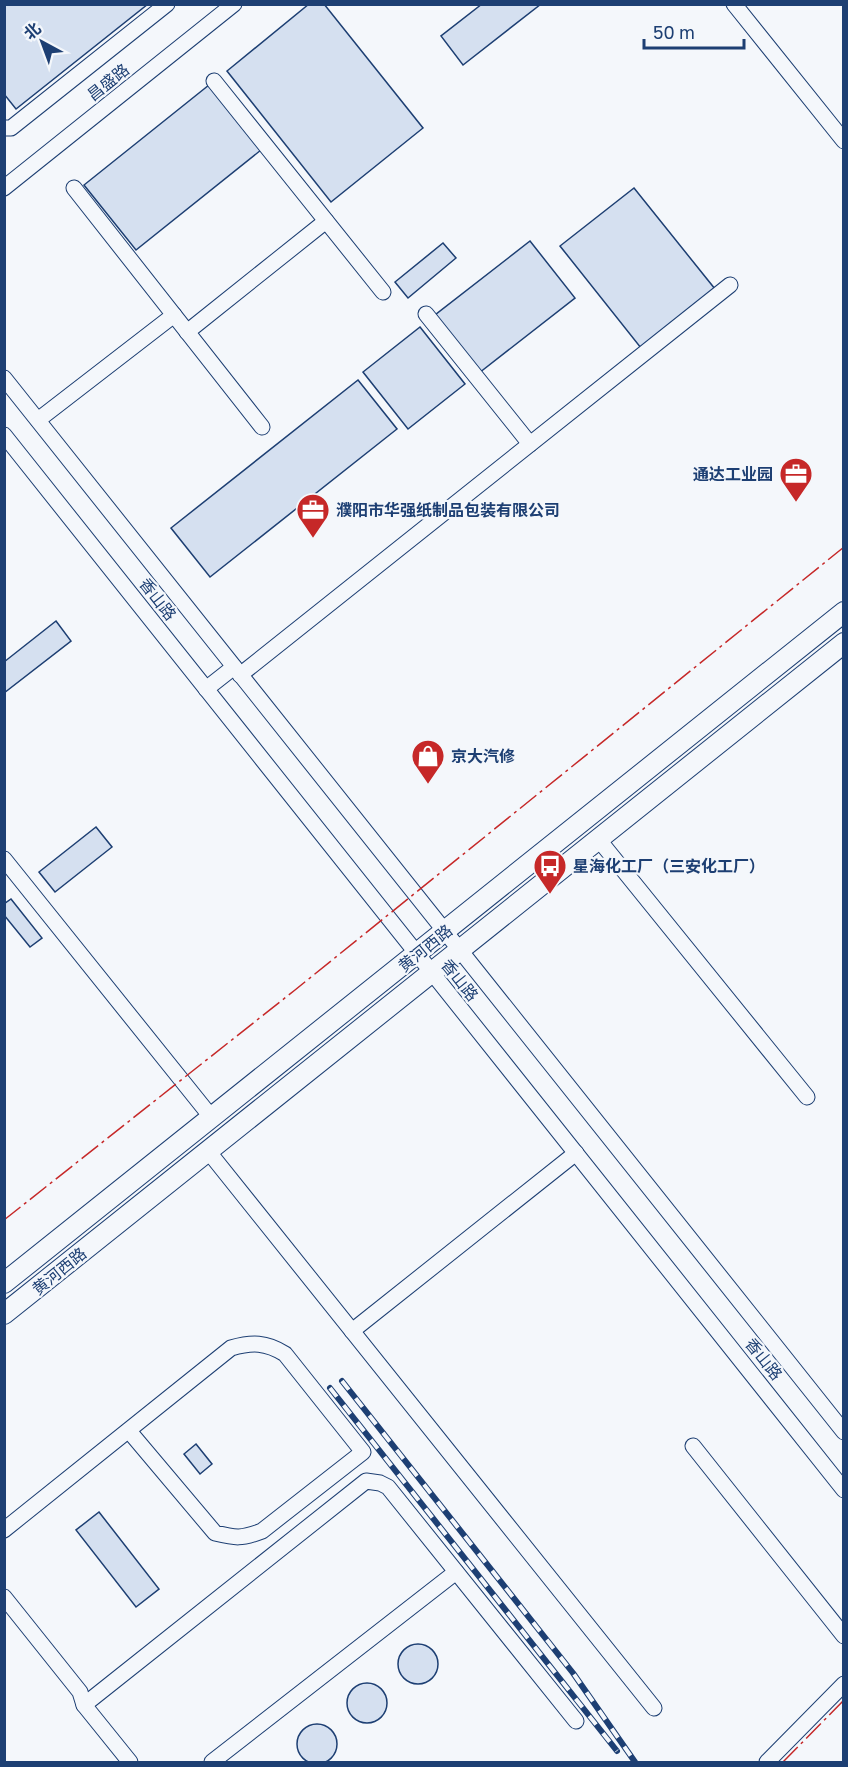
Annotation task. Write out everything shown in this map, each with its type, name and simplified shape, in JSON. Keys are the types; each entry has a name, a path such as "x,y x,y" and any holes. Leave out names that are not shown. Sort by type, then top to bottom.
{"main road":[{"name":"黄河西路","path":"4,1283 843,612"},
{"name":"黄河西路","path":"4,1314 843,643"}],"street":[{"path":"4,128 11,128 167,4"},
{"name":"昌盛路","path":"4,188 234,4"},
{"path":"734,4 843,141"},
{"path":"214,81 383,292"},
{"path":"74,188 262,426"},
{"path":"187,332 326,221"},
{"path":"206,689 237,671 530,444 730,285"},
{"path":"426,314 530,444"},
{"path":"38,420 174,315"},
{"name":"香山路","path":"4,378 843,1432"},
{"name":"香山路","path":"4,435 843,1490"},
{"path":"599,840 807,1097"},
{"path":"4,859 212,1118"},
{"path":"208,1151 654,1708"},
{"path":"352,1330 576,1153"},
{"path":"4,1530 231,1348 245,1344 257,1343 273,1347 285,1354 363,1452 262,1531 245,1538 231,1537 215,1533 129,1431"},
{"path":"693,1446 843,1636"},
{"path":"84,1705 366,1481 380,1483 387,1487 576,1721"},
{"path":"212,1762 456,1572"},
{"path":"4,1597 80,1692 84,1705 130,1762"},
{"path":"767,1762 843,1684"}],"building":[{"path":"4,4 148,4 16,109 4,94"},
{"path":"309,4 324,4 423,128 331,202 227,71"},
{"path":"482,4 541,4 463,65 441,36"},
{"path":"209,85 261,150 136,250 84,185"},
{"path":"634,188 715,289 641,348 560,246"},
{"path":"530,241 575,298 479,373 435,315"},
{"path":"443,243 456,258 408,298 395,282"},
{"path":"420,327 465,384 408,429 363,372"},
{"path":"358,380 397,429 210,577 171,528"},
{"path":"56,621 71,641 4,693 4,662"},
{"path":"96,827 112,847 55,892 39,872"},
{"path":"11,899 42,938 30,947 4,915 4,904"},
{"path":"196,1444 212,1464 200,1474 184,1454"},
{"path":"99,1512 159,1589 136,1607 76,1530"},
{"path":"418,1644 432,1650 438,1664 432,1678 418,1684 404,1678 398,1664 404,1650"},
{"path":"367,1683 381,1689 387,1703 381,1717 367,1723 353,1717 347,1703 353,1689"},
{"path":"317,1724 331,1730 337,1744 331,1758 317,1764 303,1758 297,1744 303,1730"}],"railway":[{"path":"342,1381 573,1673 635,1762"},
{"path":"330,1388 617,1751"}],"power":[{"path":"4,1220 295,990 844,547"},
{"path":"783,1762 844,1700"}],"place":[{"name":"通达工业园","path":"796,503"},
{"name":"濮阳市华强纸制品包装有限公司","path":"313,539"},
{"name":"京大汽修","path":"428,785"},
{"name":"星海化工厂（三安化工厂）","path":"550,895"}]}
